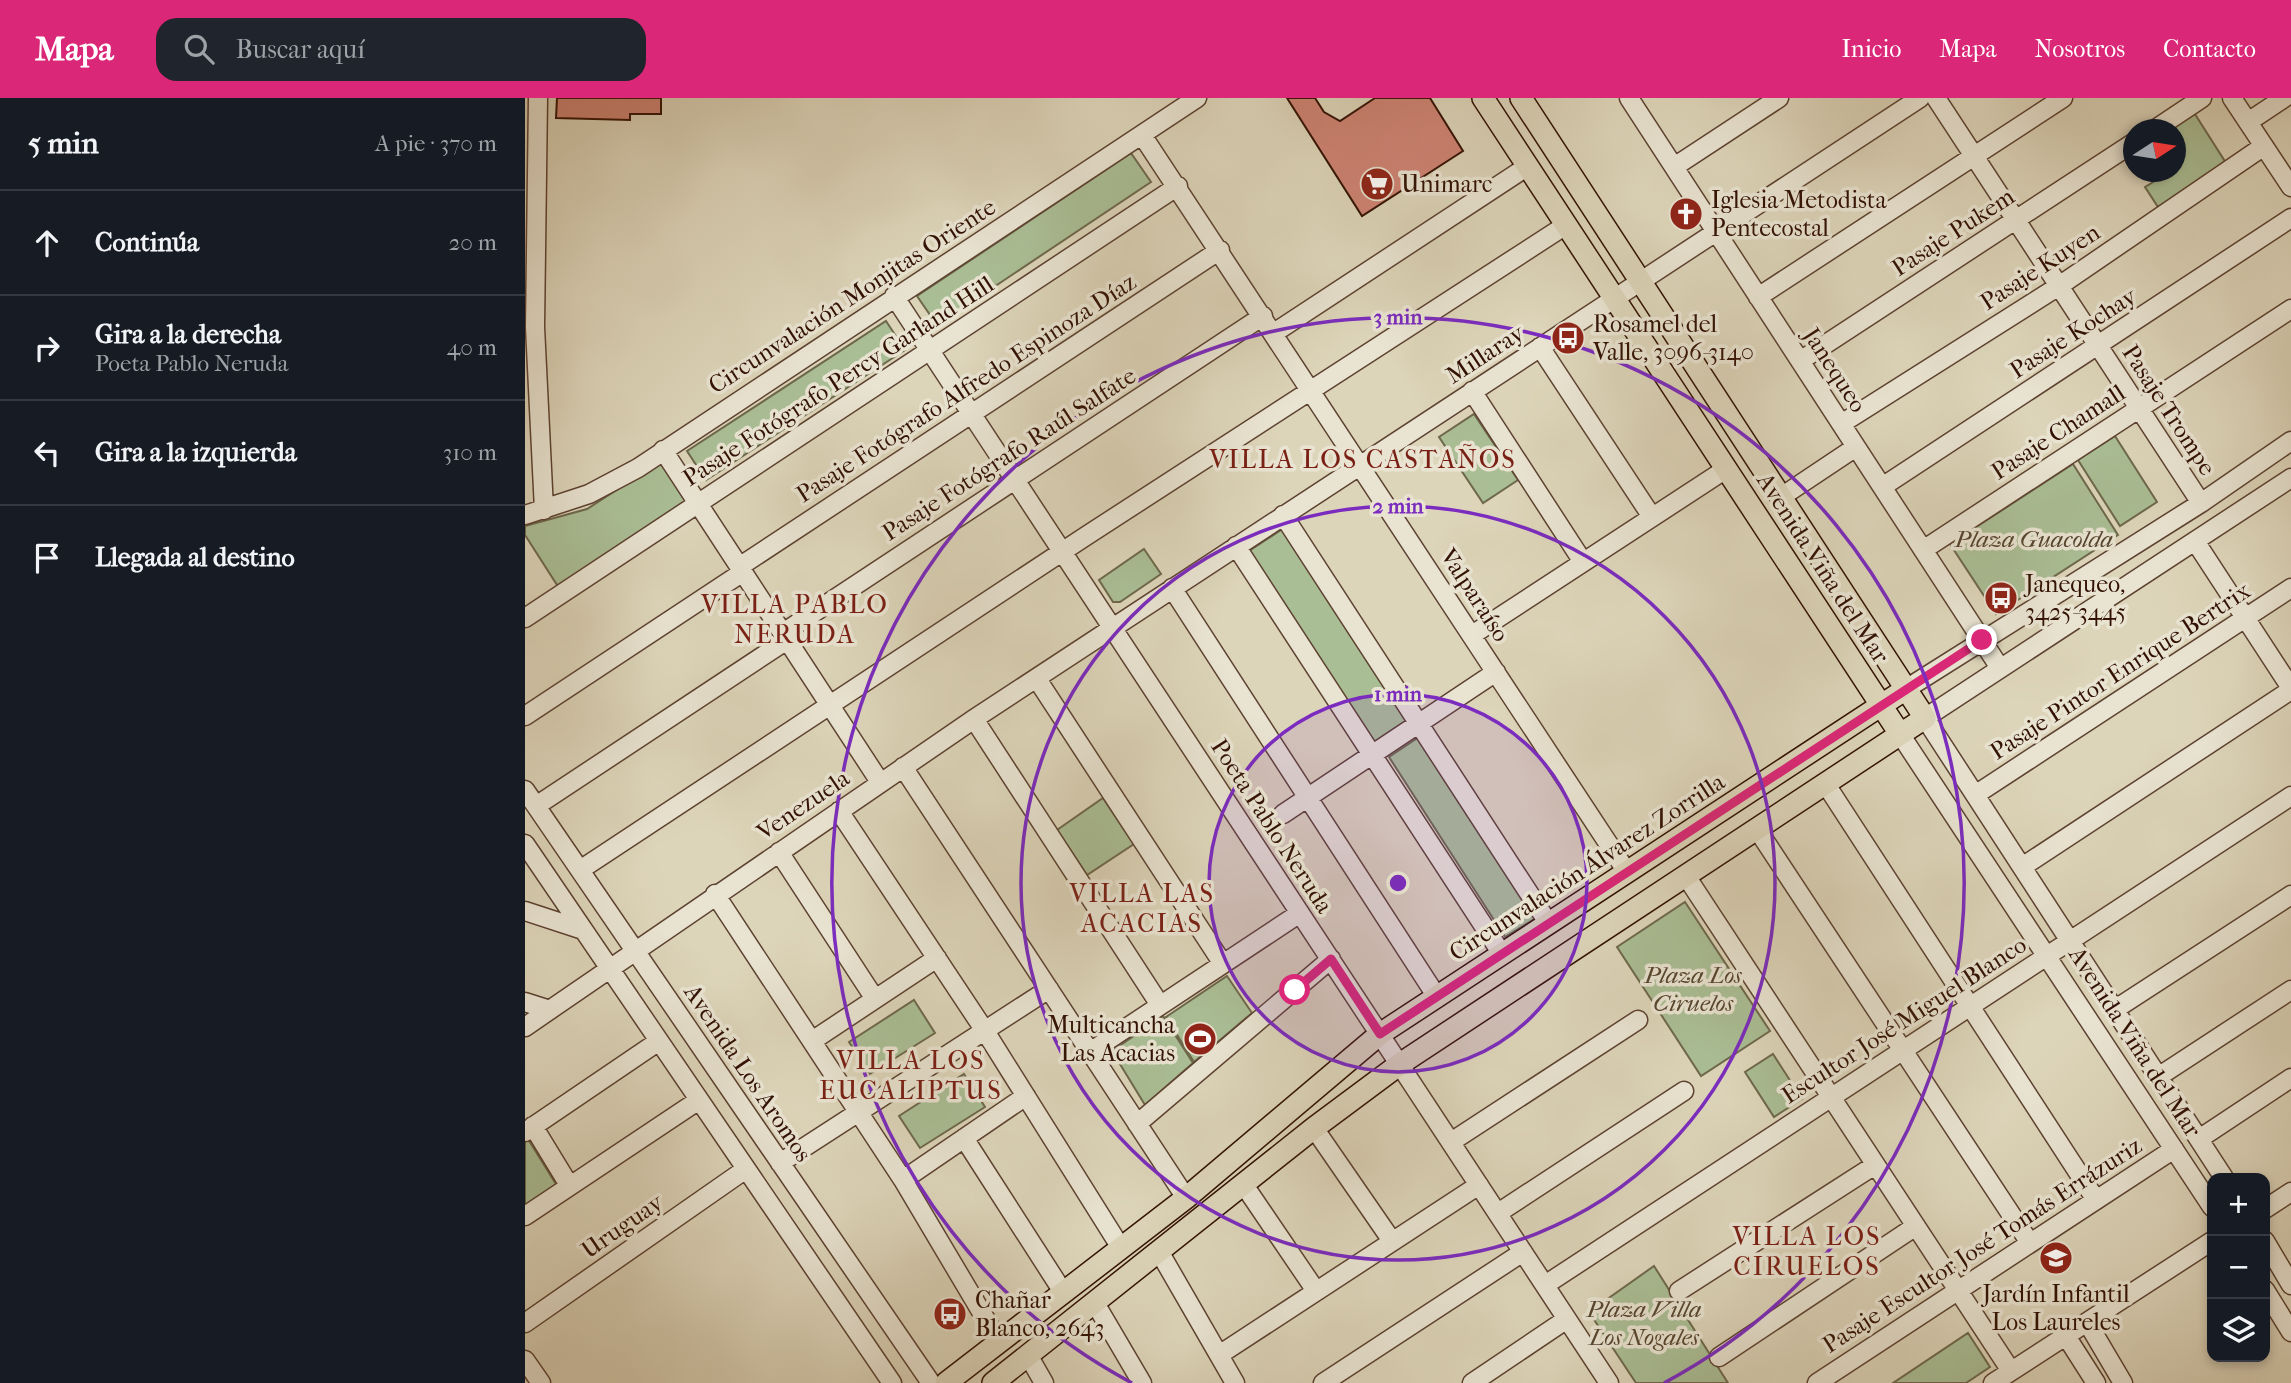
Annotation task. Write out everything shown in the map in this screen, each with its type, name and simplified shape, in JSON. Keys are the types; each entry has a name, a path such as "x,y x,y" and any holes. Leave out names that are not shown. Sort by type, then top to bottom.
{"main road":[{"name":"Avenida Viña del Mar","path":"1483,98 1900,734"},
{"name":"Avenida Viña del Mar","path":"1521,98 1925,718"},
{"name":"Circunvalación Álvarez Zorrilla","path":"946,1383 998,1340 1186,1198 1380,1034 1906,690"},
{"path":"993,1383 1314,1128 1400,1064 1925,718"}],"street":[{"path":"538,98 535,327 544,510"},
{"name":"Circunvalación Monjitas Oriente","path":"525,515 605,486 1197,98"},
{"path":"1674,167 1779,98"},
{"name":"Millaray","path":"1112,628 1920,98"},
{"name":"Pasaje Trompe","path":"1936,98 2201,502"},
{"path":"1758,297 2063,98"},
{"path":"2170,119 2202,98"},
{"path":"2232,98 2291,187"},
{"path":"2248,122 2284,98"},
{"name":"Janequeo","path":"1636,101 1674,167 2000,668"},
{"name":"Valparaíso","path":"1142,135 1627,872"},
{"name":"Pasaje Kuyen","path":"1841,424 2059,286 2264,146"},
{"name":"Pasaje Pukem","path":"1800,361 2123,150"},
{"path":"1274,333 1528,166"},
{"name":"Pasaje Fotógrafo Percy Garland Hill","path":"525,618 1178,186"},
{"name":"Pasaje Kochay","path":"1882,487 2291,218"},
{"path":"580,870 1309,390 1327,382 1566,225"},
{"name":"Pasaje Fotógrafo Alfredo Espinoza Díaz","path":"525,716 1220,250"},
{"name":"Poeta Pablo Neruda","path":"894,296 1609,1383"},
{"name":"Pasaje Chamall","path":"1923,550 2291,309"},
{"name":"Pasaje Fotógrafo Raúl Salfate","path":"535,806 1015,480 1263,316"},
{"path":"1541,347 1651,517"},
{"path":"1472,391 1583,562"},
{"name":"Circunvalación Álvarez Zorrilla","path":"1906,690 2201,502 2291,441"},
{"path":"1781,497 1856,447"},
{"path":"663,450 880,782"},
{"path":"1472,635 1726,469"},
{"path":"1925,718 2291,478"},
{"path":"1283,515 1549,924"},
{"path":"2022,867 2291,689 2195,541"},
{"path":"1236,546 1502,954"},
{"name":"Pasaje Pintor Enrique Bertrix","path":"1975,795 2291,588"},
{"path":"1172,589 1437,997"},
{"name":"Venezuela","path":"525,1027 880,782 1112,628"},
{"path":"1283,814 1496,672"},
{"path":"1037,679 1223,964"},
{"name":"Avenida Viña del Mar","path":"1925,718 2221,1173"},
{"path":"974,719 1160,1005"},
{"name":"Avenida Viña del Mar","path":"1900,734 2207,1199"},
{"path":"903,767 1186,1198"},
{"path":"1825,783 2096,1200"},
{"name":"Avenida Los Aromos","path":"525,790 931,1383"},
{"name":"Escultor José Miguel Blanco","path":"1545,1285 2291,796"},
{"path":"839,810 985,1031 1121,1248"},
{"path":"1757,829 2030,1243"},
{"path":"525,844 891,1383"},
{"path":"779,852 875,999"},
{"path":"1686,876 2011,1371"},
{"path":"716,894 903,1180 998,1340"},
{"path":"2115,1010 2291,895"},
{"path":"525,911 583,930"},
{"path":"1090,1052 1300,913"},
{"path":"812,1041 937,958"},
{"path":"1137,1124 1331,959"},
{"path":"780,1163 1049,989"},
{"path":"2158,1077 2291,990"},
{"path":"525,1002 550,1010"},
{"path":"1451,1142 1638,1020"},
{"path":"569,1185 529,1129 659,1041"},
{"path":"2199,1139 2291,1078"},
{"path":"1497,1213 1684,1091"},
{"path":"903,1180 1026,1096"},
{"path":"525,1216 699,1100"},
{"path":"1314,1128 1392,1241"},
{"path":"964,1138 1063,1292"},
{"name":"Pasaje Escultor José Tomás Errázuriz","path":"1817,1383 2174,1149"},
{"path":"1679,1291 1875,1165"},
{"name":"Uruguay","path":"525,1323 746,1169"},
{"path":"1244,1185 1316,1291"},
{"path":"1219,1355 1479,1185"},
{"path":"2270,1206 2291,1192"},
{"path":"1719,1357 1916,1226"},
{"path":"1993,1383 2207,1244"},
{"path":"2270,1249 2291,1285"},
{"path":"1160,1252 1235,1383"},
{"path":"1324,1383 1523,1252"},
{"path":"2270,1298 2291,1332"},
{"path":"1095,1303 1142,1383"},
{"path":"1472,1383 1567,1319"},
{"path":"2087,1322 2123,1383"},
{"path":"2066,1336 2096,1383"},
{"path":"1028,1356 1044,1383"}],"green space":[{"path":"2193,111 2226,163 2158,207 2145,187 2153,182 2186,182 2186,119 2181,119"},
{"path":"1131,153 1151,182 937,325 917,296"},
{"path":"886,321 905,350 706,480 687,451"},
{"path":"1474,414 1518,480 1483,503 1439,437"},
{"path":"2115,436 2157,502 2120,526 2078,460"},
{"path":"663,460 691,504 559,588 525,535 525,526 587,509"},
{"name":"Plaza Guacolda","path":"2073,464 2118,535 1996,614 1950,544"},
{"path":"1284,528 1410,718 1374,742 1249,551"},
{"path":"1144,549 1161,574 1120,602 1113,602 1099,580"},
{"path":"1419,737 1536,918 1505,937 1389,757"},
{"path":"1103,798 1134,844 1087,875 1057,830"},
{"name":"Plaza Los Ciruelos","path":"1685,902 1770,1031 1701,1076 1617,947"},
{"name":"Multicancha Las Acacias","path":"1227,976 1252,1013 1194,1062 1166,1017"},
{"path":"914,1000 935,1033 870,1074 849,1042"},
{"path":"1163,1016 1193,1063 1145,1105 1112,1051"},
{"path":"1773,1054 1802,1099 1774,1117 1745,1072"},
{"path":"964,1074 985,1107 920,1148 899,1116"},
{"path":"528,1139 559,1189 525,1211 525,1141"},
{"name":"Plaza Villa Los Nogales","path":"1654,1266 1728,1383 1636,1383 1589,1312"},
{"path":"1968,1333 1990,1367 1966,1383 1893,1383"}],"building":[{"path":"557,98 661,98 661,114 630,114 630,120 556,118"},
{"name":"Unimarc","path":"1287,98 1315,98 1324,112 1340,121 1375,98 1430,98 1463,151 1362,216"}],"place":[{"name":"Unimarc","path":"1377,184"},
{"name":"Iglesia Metodista Pentecostal","path":"1686,214"},
{"name":"Rosamel del Valle, 3096-3140","path":"1568,338"},
{"name":"Janequeo, 3425-3445","path":"2001,598"},
{"name":"Multicancha Las Acacias","path":"1200,1039"},
{"name":"Jardín Infantil Los Laureles","path":"2056,1258"},
{"name":"Chañar Blanco, 2643","path":"950,1314"}],"district":[{"name":"VILLA LOS CASTAÑOS","path":"1363,459"},
{"name":"VILLA PABLO NERUDA","path":"795,619"},
{"name":"VILLA LAS ACACIAS","path":"1142,908"},
{"name":"VILLA LOS EUCALIPTUS","path":"911,1074"},
{"name":"VILLA LOS CIRUELOS","path":"1807,1251"}],"route":[{"path":"1295,990 1331,959 1380,1034 1982,640"}]}
